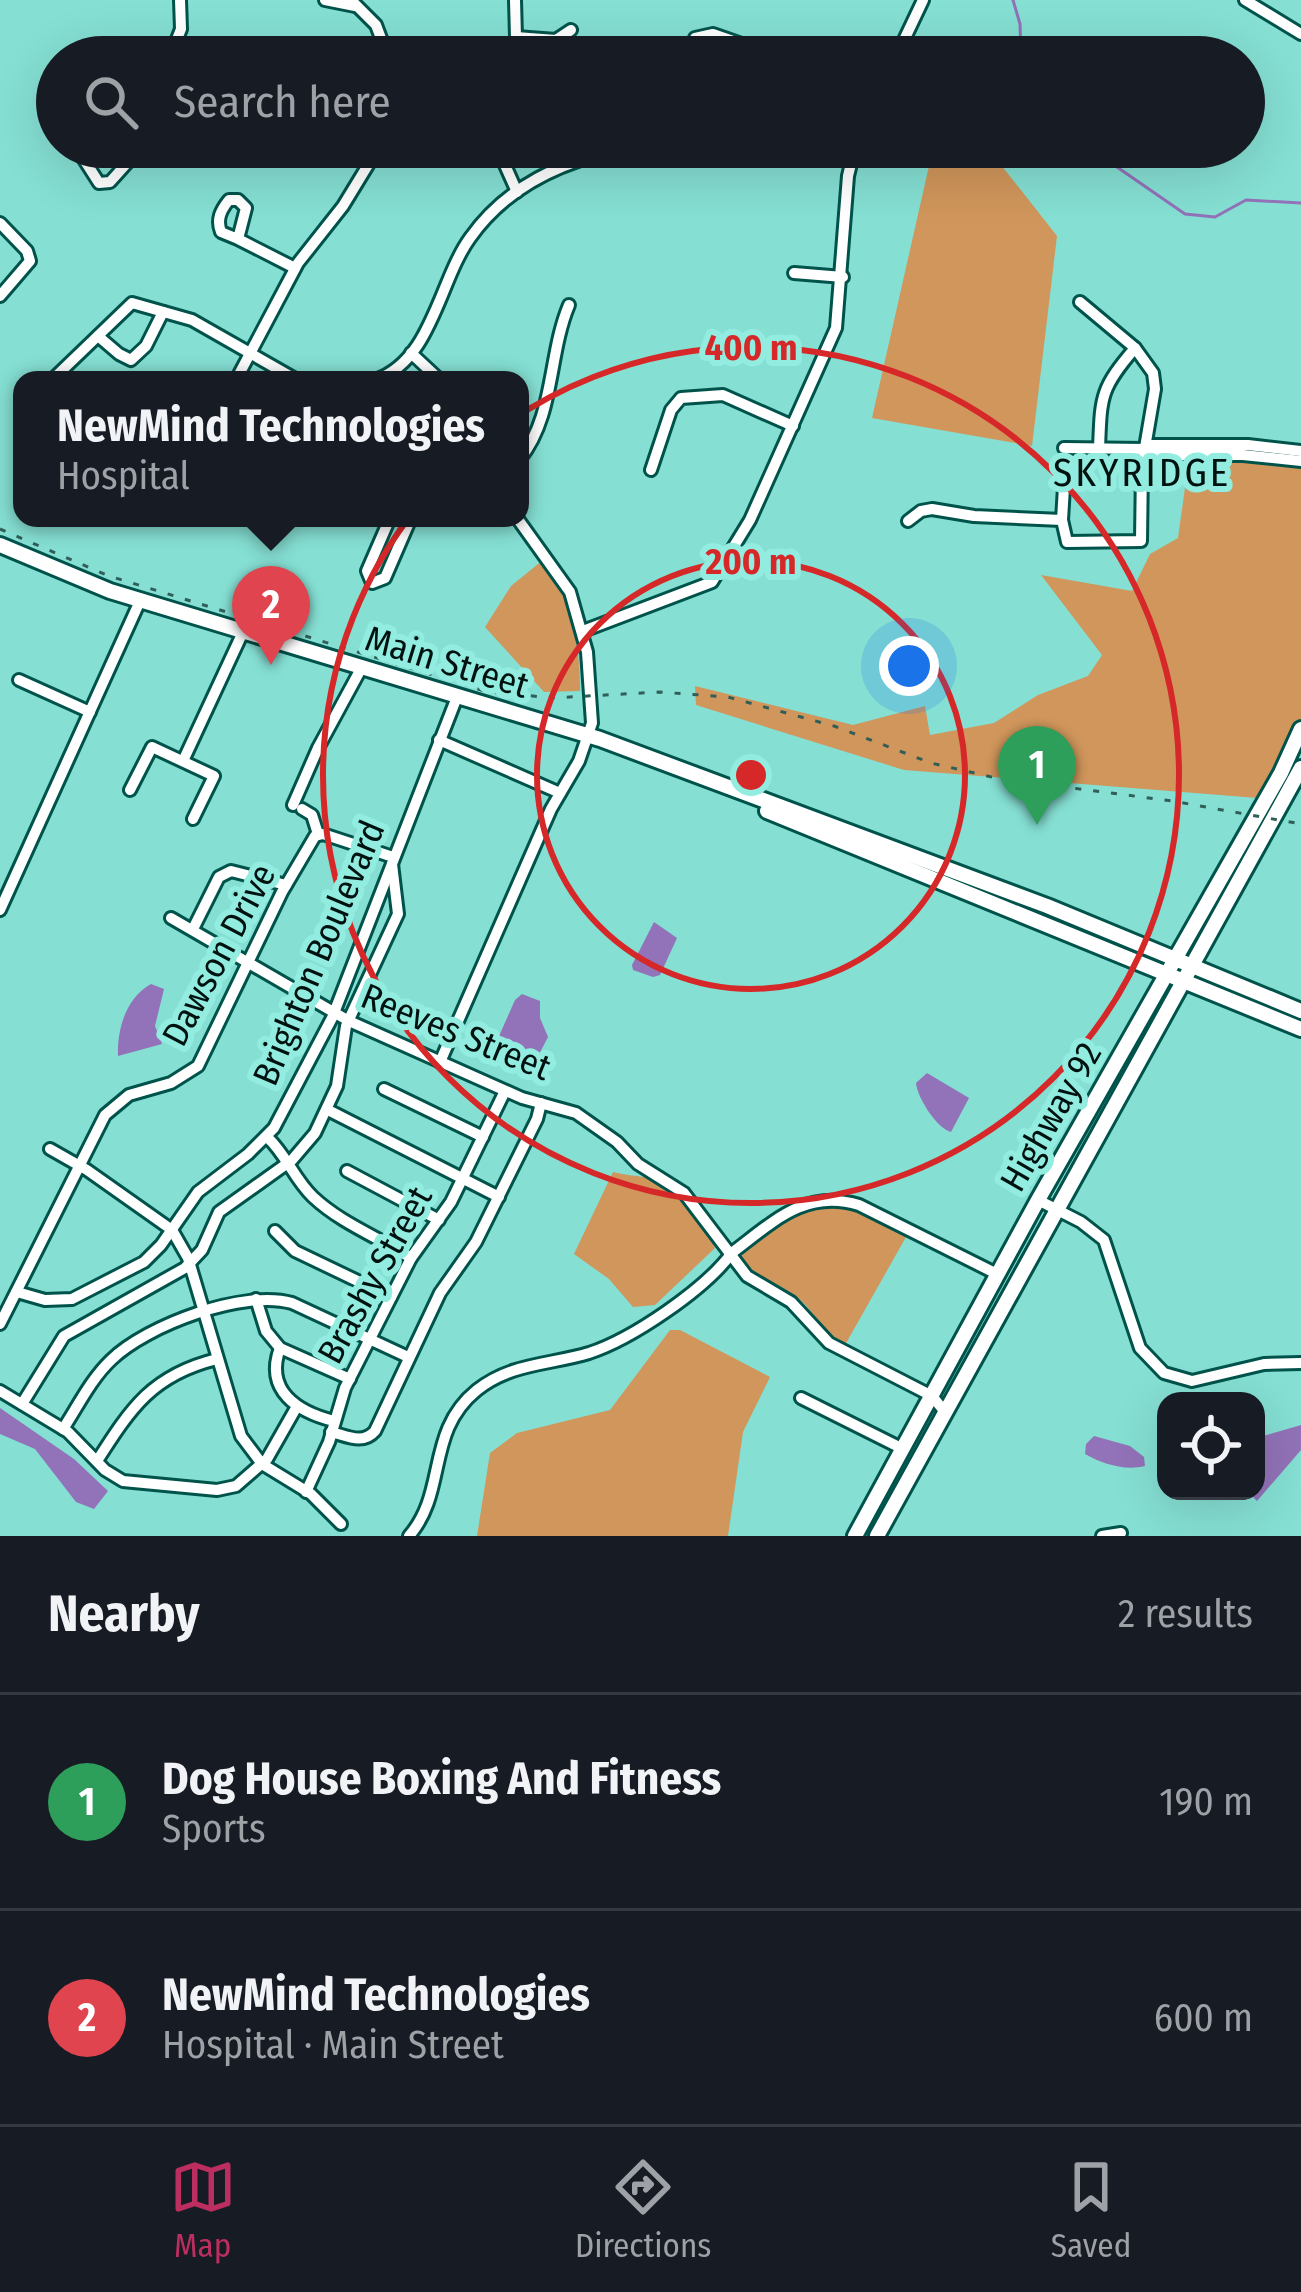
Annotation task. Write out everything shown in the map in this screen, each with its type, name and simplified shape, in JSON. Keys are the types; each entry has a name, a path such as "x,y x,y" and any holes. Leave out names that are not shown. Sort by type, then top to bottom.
{"main road":[{"name":"Main Street","path":"0,545 140,601 588,736 848,831 1301,1011"},
{"name":"Highway 92","path":"877,1536 1208,942 1297,762 1301,729"},
{"name":"Highway 92","path":"855,1536 1175,958 1297,762"},
{"name":"Main Street","path":"739,794 752,805 1301,1029"},
{"path":"1155,950 1174,944 1192,930"},
{"path":"1208,942 1223,978"},
{"path":"1135,961 1147,979 1151,1001"},
{"path":"1169,1012 1192,999 1218,995"}],"street":[{"path":"178,36 180,0"},
{"path":"326,0 353,3 380,36"},
{"path":"515,0 516,36"},
{"path":"906,36 923,0"},
{"path":"1246,0 1301,30"},
{"path":"562,36 572,30"},
{"path":"89,168 99,183 110,182 123,168"},
{"path":"241,371 296,268 366,168"},
{"path":"506,168 517,192"},
{"path":"391,371 411,353 468,240 501,202 561,168"},
{"path":"583,631 712,582 750,520 836,328 850,168"},
{"path":"0,223 30,256 28,266 0,296"},
{"path":"238,239 296,268"},
{"path":"794,273 843,277"},
{"path":"1064,487 1062,520 1067,542 1141,542 1145,449 1155,389 1149,362 1080,302"},
{"path":"61,371 132,303 192,320 280,371"},
{"path":"529,442 543,416 555,341 569,305"},
{"path":"98,335 131,360 146,346 164,312"},
{"path":"1099,448 1101,394 1135,348"},
{"path":"411,353 430,371"},
{"path":"651,470 671,410 681,398 723,395 793,426"},
{"path":"1064,448 1229,444 1301,452"},
{"path":"1145,449 1150,455 1244,455 1301,461"},
{"path":"908,520 932,509 1062,520"},
{"path":"386,527 367,571 373,583 385,578 407,527"},
{"path":"440,1062 588,736 593,715 583,631 565,582 524,527"},
{"path":"0,910 140,601"},
{"path":"183,761 243,632"},
{"path":"22,1404 70,1331 190,1263 202,1250 219,1212 288,1163 328,1110 349,1021 398,914 393,859 318,834 312,815 297,807 318,748 362,668"},
{"path":"19,680 90,712"},
{"name":"Brighton Boulevard","path":"16,1292 45,1300 72,1299 144,1262 198,1192 266,1137 302,1079 333,1013 457,697"},
{"path":"439,740 560,793"},
{"path":"130,790 152,747 183,761 214,776 193,819"},
{"name":"Dawson Drive","path":"0,1324 96,1130 116,1103 177,1081 198,1066 286,885 318,834"},
{"path":"193,929 220,877 231,871 286,885"},
{"name":"Reeves Street","path":"171,918 349,1021 505,1091 576,1113 648,1172 684,1193 748,1276 803,1312 829,1343 932,1396"},
{"path":"384,1089 483,1137"},
{"name":"Brashy Street","path":"306,1492 350,1378 411,1258 463,1179 505,1091"},
{"path":"280,1348 275,1369 285,1397 296,1408 358,1439 373,1434 440,1293 476,1242 541,1103"},
{"path":"328,1110 499,1196"},
{"path":"266,1137 310,1194 340,1220 411,1258"},
{"path":"50,1149 172,1230 190,1263 241,1436 262,1464 306,1492 341,1524"},
{"path":"347,1171 439,1220"},
{"path":"409,1536 427,1510 442,1436 460,1406 476,1391 513,1369 600,1348 637,1331 686,1294 717,1261 797,1205 840,1199 860,1205 997,1274"},
{"path":"1038,1200 1103,1240 1140,1348 1164,1373 1192,1381 1264,1364 1301,1363"},
{"path":"275,1231 295,1250 391,1297"},
{"path":"63,1429 116,1355 165,1326 256,1300 292,1303 408,1357"},
{"path":"256,1300 266,1331 280,1348 350,1378"},
{"path":"97,1461 143,1394 174,1374 217,1359"},
{"path":"0,1390 63,1429 129,1484 217,1490 236,1486 262,1464 296,1408"},
{"path":"932,1396 945,1412"},
{"path":"801,1398 903,1448"},
{"path":"1102,1536 1120,1533"}],"shaded area":[{"path":"929,168 1004,168 1057,236 1032,446 872,418"},
{"path":"1191,445 1301,457 1301,745 1270,799 904,770 696,705 695,686 853,725 925,706 930,735 994,723 1038,695 1088,676 1102,655 1041,575 1132,591 1150,554 1178,538"},
{"path":"543,560 572,622 580,691 544,692 485,627 511,586"},
{"path":"654,922 677,938 660,975 653,977 633,970 632,965"},
{"path":"151,984 164,989 155,1026 162,1044 118,1056 125,1015 135,997"},
{"path":"522,994 540,1001 540,1018 548,1037 535,1062 520,1068 492,1052"},
{"path":"927,1073 969,1098 951,1132 934,1119 920,1096 916,1083"},
{"path":"613,1172 649,1178 669,1188 696,1217 715,1248 655,1305 633,1307 609,1279 574,1254"},
{"path":"830,1203 852,1208 906,1237 845,1345 798,1298 741,1261 743,1252 792,1214"},
{"path":"670,1330 680,1330 770,1377 743,1432 728,1536 477,1536 490,1453 517,1433 610,1410"},
{"path":"0,1408 74,1459 108,1491 94,1509 76,1502 35,1449 0,1434"},
{"path":"1301,1425 1301,1450 1265,1492 1265,1435"},
{"path":"1094,1436 1130,1446 1144,1457 1145,1466 1114,1466 1085,1454"}],"waterway":[{"path":"1013,0 1020,36"},
{"path":"1118,168 1185,214 1215,217 1246,200 1301,203"}],"railway":[{"path":"0,529 109,576 485,691 552,698 659,692 728,697 834,726 931,763 996,778 1301,824"}],"place":[{"name":"NewMind Technologies","path":"271,665"},
{"name":"Dog House Boxing And Fitness","path":"1037,825"}],"district":[{"name":"SKYRIDGE","path":"1142,473"}]}
